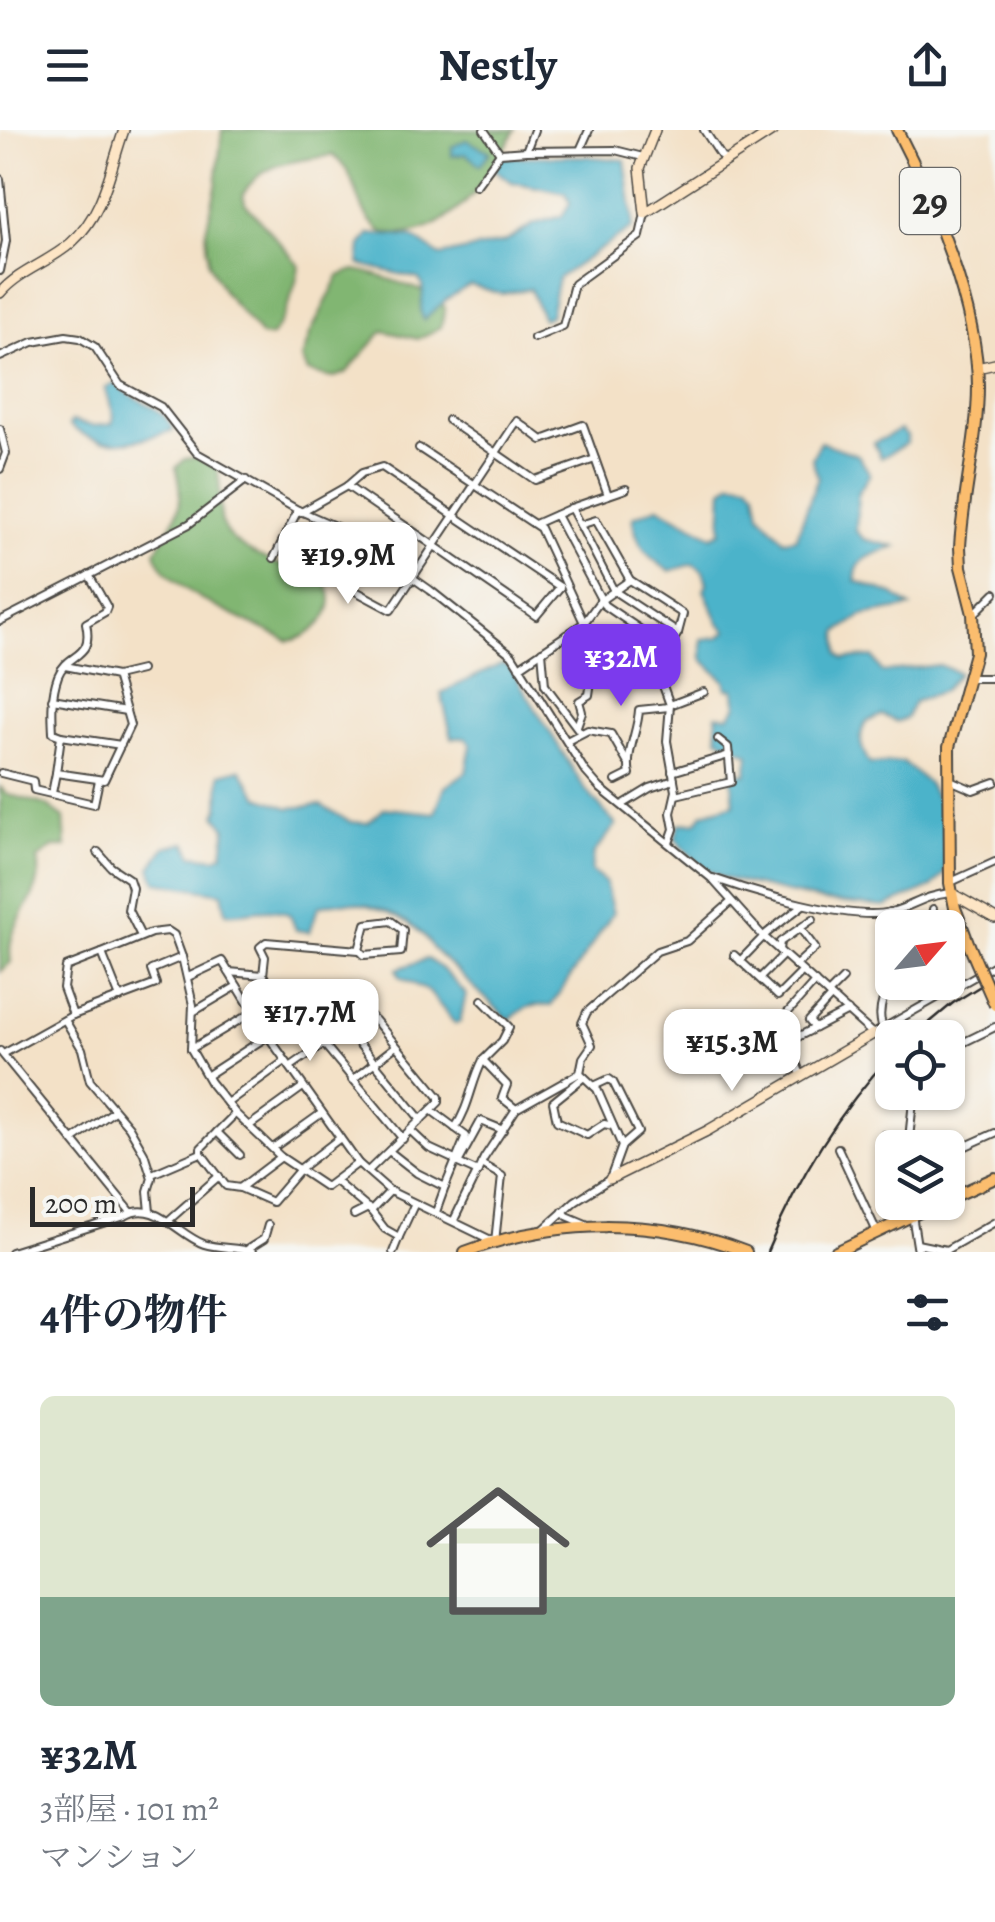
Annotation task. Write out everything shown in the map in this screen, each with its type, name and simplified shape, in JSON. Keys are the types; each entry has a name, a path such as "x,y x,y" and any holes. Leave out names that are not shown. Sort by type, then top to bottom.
{"main road":[{"name":"29","path":"897,130 928,194 974,340 977,406 960,567 972,614 975,653 952,731 948,780 950,888 995,1005"},
{"path":"965,1192 995,1178"},
{"path":"840,1250 902,1220"},
{"path":"466,1252 495,1242 587,1225 658,1230 716,1241 746,1252"}],"street":[{"path":"0,293 32,265 57,254 84,230 102,199 124,130"},
{"path":"484,130 500,153"},
{"path":"526,151 534,130"},
{"path":"581,148 589,130"},
{"path":"534,338 563,326 574,284 640,236 645,213 640,168 655,130"},
{"path":"704,130 725,162"},
{"path":"752,130 758,140"},
{"path":"645,213 774,130"},
{"path":"476,186 500,153 581,148 643,157"},
{"path":"0,179 6,241 0,271"},
{"path":"0,356 33,342 66,336 80,338 95,347 129,393 167,412 196,453 350,534 413,578 512,655 585,771 711,878 799,969 875,1031"},
{"path":"977,368 995,364"},
{"path":"448,420 536,480 595,459"},
{"path":"350,534 341,537 322,573 391,610 517,422 542,440 584,425 608,494"},
{"path":"0,429 6,453 0,469"},
{"path":"419,448 535,524 554,554 562,585 591,638 656,670 670,706 667,741 676,795 669,843"},
{"path":"274,558 300,511 347,486 362,473 382,467 562,585"},
{"path":"0,622 190,524 247,479"},
{"path":"347,486 536,616 562,585"},
{"path":"535,524 626,488"},
{"path":"571,508 614,591 678,634"},
{"path":"556,515 600,600 669,650"},
{"path":"580,525 596,520 630,580 683,614 678,634 656,670"},
{"path":"287,532 332,552"},
{"path":"354,558 364,544"},
{"path":"89,576 107,607 86,623 89,640 85,648 59,672 52,698 53,733 121,746"},
{"path":"519,667 584,623 600,600 630,580"},
{"path":"972,614 995,594"},
{"path":"566,635 572,646 585,655"},
{"path":"542,651 545,685 579,730"},
{"path":"65,666 116,676 142,670"},
{"path":"579,730 579,701 590,695 592,674"},
{"path":"56,773 104,780 130,725 116,676"},
{"path":"969,678 995,678"},
{"path":"627,763 639,710 670,706 704,692"},
{"path":"52,698 126,711"},
{"path":"566,741 579,730 611,734 630,774 616,781"},
{"path":"52,794 61,736"},
{"path":"676,795 732,782 728,747 718,739"},
{"path":"622,805 673,776 729,755"},
{"path":"1,772 32,781 34,790 94,804 99,780"},
{"path":"948,780 973,790 995,782"},
{"path":"98,852 129,879 132,888 128,910 141,936"},
{"path":"894,910 950,888 995,862"},
{"path":"711,878 804,904 875,911"},
{"path":"950,888 995,918"},
{"path":"613,1126 604,1124 587,1134 557,1121 553,1102 582,1075 583,1058 592,1045 582,1023 587,1012 658,952 687,941 731,902"},
{"path":"800,928 815,948 778,996 737,958 804,904"},
{"path":"759,979 781,952 780,942 812,918"},
{"path":"294,1024 262,975 265,958 260,947 266,942 360,950 364,955 401,952 404,930 392,921 366,924 360,950"},
{"path":"73,1015 62,988 66,967 141,936 168,931 174,936 188,977 191,1048 226,1103 280,1156 326,1187 358,1163"},
{"path":"102,953 120,998"},
{"path":"131,1212 2,1053 73,1015 156,984 151,970 182,958"},
{"path":"188,977 222,961 287,1064 358,1163 390,1191 414,1205 495,1242 502,1176 458,1163 481,1121 503,1130"},
{"path":"898,1020 995,965"},
{"path":"228,972 262,975"},
{"path":"815,1028 809,1021 842,979"},
{"path":"799,1036 781,1020 815,982"},
{"path":"192,1012 237,986"},
{"path":"208,1075 326,1003 352,997 439,1097 431,1110 368,1172"},
{"path":"455,1128 466,1112 472,1081 483,1060 509,1026 482,1000"},
{"path":"326,1003 421,1120"},
{"path":"801,1075 788,1042 848,1011"},
{"path":"191,1048 253,1012"},
{"path":"303,1019 402,1139"},
{"path":"65,1020 82,1049 90,1081 137,1138 151,1174 150,1212"},
{"path":"965,1042 995,1027"},
{"path":"540,1232 610,1179 707,1132 875,1033"},
{"path":"226,1103 323,1044"},
{"path":"352,1080 396,1046"},
{"path":"483,1060 507,1086 502,1098 516,1109"},
{"path":"582,1075 594,1086 622,1146"},
{"path":"454,1220 516,1109 582,1075"},
{"path":"594,1086 608,1079 613,1082 638,1132 622,1146 610,1179"},
{"path":"249,1126 304,1087"},
{"path":"431,1110 466,1136 436,1212"},
{"path":"72,1140 114,1111"},
{"path":"201,1153 235,1113"},
{"path":"273,1148 322,1113"},
{"path":"410,1130 429,1148 455,1160"},
{"path":"217,1132 240,1154"},
{"path":"965,1146 995,1133"},
{"path":"201,1153 226,1186 272,1202 299,1171 340,1138"},
{"path":"838,1148 877,1232"},
{"path":"390,1151 417,1173 445,1186"},
{"path":"151,1174 201,1153"},
{"path":"240,1188 280,1156"},
{"path":"168,1222 219,1176"},
{"path":"334,1180 400,1237"},
{"path":"354,1215 370,1210 390,1191"},
{"path":"393,1252 414,1205"},
{"path":"563,1211 587,1225"},
{"path":"10,1252 131,1212 150,1212 192,1240 249,1251 264,1239 268,1225"},
{"path":"912,1220 918,1248 946,1250 995,1222"}],"green space":[{"path":"222,130 515,130 472,196 442,221 405,234 386,233 376,227 363,210 348,172 333,155 283,164 261,174 243,194 245,203 299,265 289,303 270,337 261,336 224,292 209,264 206,230 216,187"},
{"path":"354,270 436,294 445,308 441,327 418,339 383,331 346,373 332,378 308,372 302,359 310,334 339,276"},
{"path":"197,457 217,468 222,523 237,543 265,559 323,580 331,600 329,610 308,634 288,641 193,594 163,567 155,552 180,502 176,468 185,459"},
{"path":"0,787 7,794 46,805 64,818 66,847 53,847 38,859 36,886 13,934 11,962 0,972"}],"water":[{"path":"466,140 490,152 480,165 466,154 452,156 452,147"},
{"path":"502,157 625,160 632,228 558,278 550,316 543,319 530,289 502,294 470,285 424,320 419,279 359,264 361,246 370,234 413,237 440,256 505,242 534,224 562,216 570,203 566,193 512,182 495,170"},
{"path":"115,383 162,414 173,430 133,441 106,442 69,425 72,421 92,426 112,424 114,416 105,388"},
{"path":"900,430 907,436 907,443 881,458 874,443"},
{"path":"820,442 858,455 870,474 858,493 856,531 864,539 896,547 863,561 858,566 856,581 892,594 911,607 862,616 838,632 839,654 844,659 873,657 882,672 939,665 959,673 943,691 914,702 906,718 897,722 882,715 866,722 863,728 861,743 870,764 903,762 927,782 947,816 945,873 932,887 885,907 822,901 723,878 700,865 675,839 679,824 697,822 703,813 734,804 731,772 746,774 749,754 718,738 716,715 729,716 737,706 734,689 727,689 725,681 702,659 702,639 719,637 727,631 719,623 704,590 707,583 703,571 693,564 670,571 655,561 640,542 633,517 658,507 712,536 721,532 723,489 732,482 749,483 756,491 760,514 784,540 796,538 818,477 812,459"},
{"path":"501,664 510,667 585,789 616,825 594,853 591,871 605,882 613,913 551,1006 528,1007 509,1020 413,926 383,910 348,903 318,907 310,932 296,930 290,915 282,912 226,913 222,893 156,882 151,868 165,847 186,843 193,855 216,858 223,854 226,828 216,815 220,774 240,769 259,797 289,808 321,805 350,822 368,823 385,808 435,813 445,787 466,772 471,745 466,738 452,738 441,693"},
{"path":"427,959 466,994 460,1022 455,1024 429,992 400,977 397,969"}],"railway":[{"path":"933,1020 995,977"},
{"path":"767,1252 821,1147 875,1074"}]}
